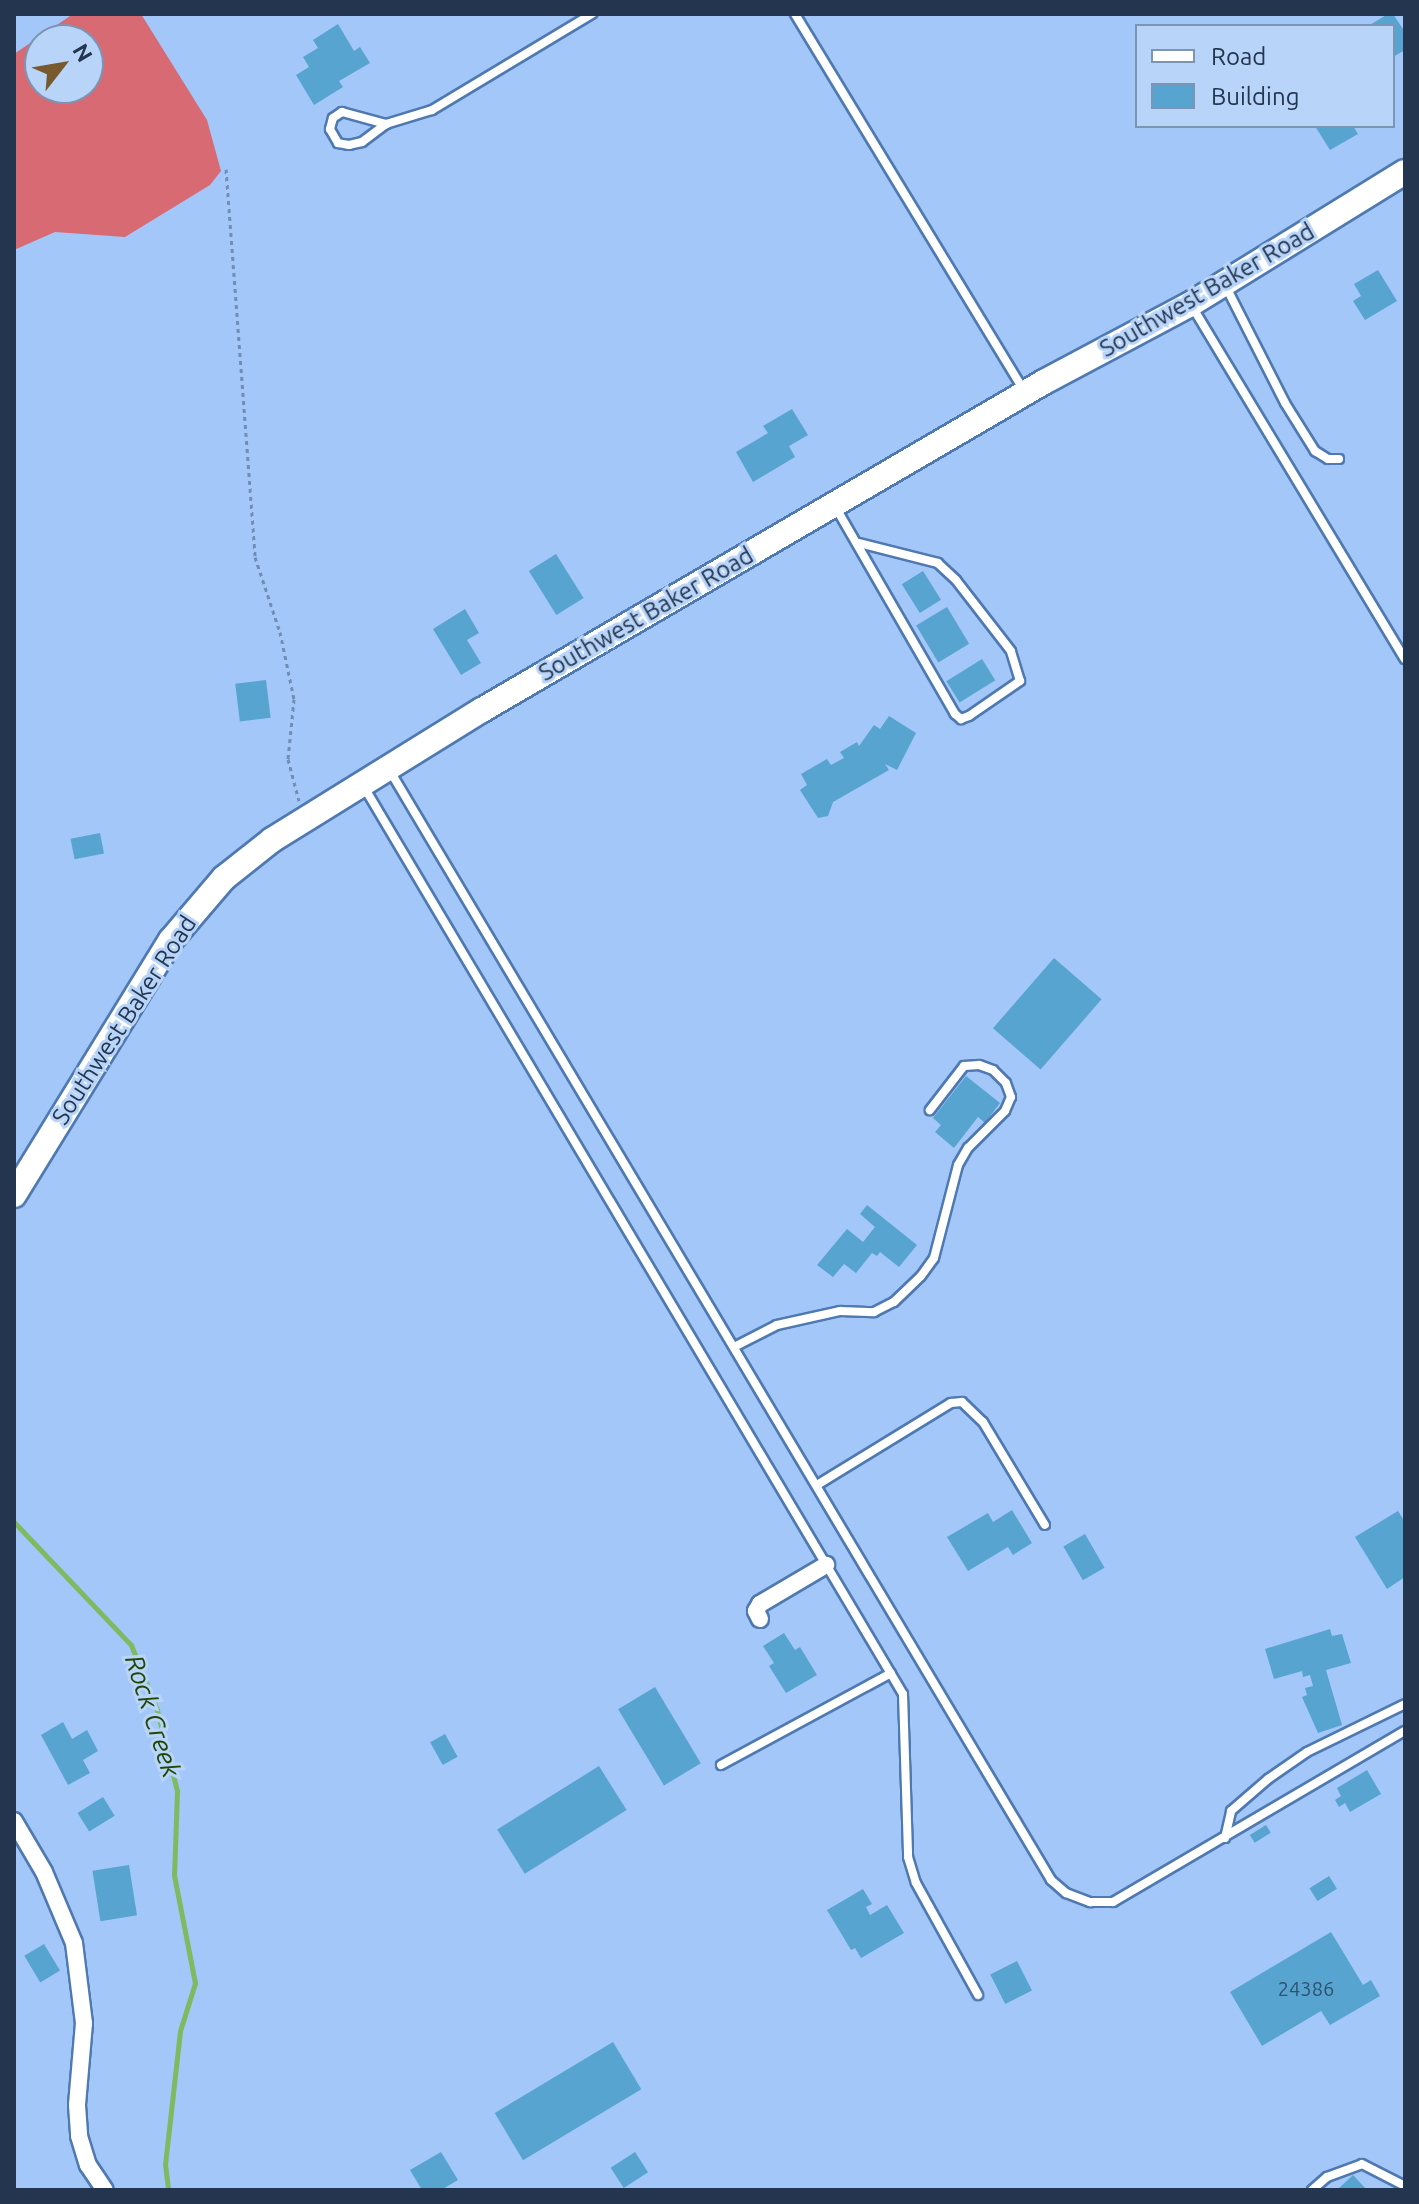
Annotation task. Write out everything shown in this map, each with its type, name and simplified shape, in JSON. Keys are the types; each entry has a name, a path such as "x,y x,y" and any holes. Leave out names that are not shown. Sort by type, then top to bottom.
{"main road":[{"name":"Southwest Baker Road","path":"14,1195 97,1055 182,926 224,878 307,816 834,504 1026,393 1191,304 1405,172"}],"street":[{"path":"760,1619 756,1611 760,1604 826,1565"},
{"path":"14,1821 44,1872 74,1943 84,2023 77,2105 79,2136 88,2165 105,2190"}],"lane":[{"path":"386,124 342,112 333,118 330,129 338,143 349,145 362,142 386,124 432,110 592,14"},
{"path":"795,14 1026,393"},
{"path":"1224,283 1285,403 1315,451 1328,459 1339,459"},
{"path":"1191,304 1405,659"},
{"path":"834,504 859,543 868,568 955,714 961,719 969,716 1020,681 1011,651 956,580 938,563 859,543"},
{"path":"387,767 1051,1880 1066,1893 1090,1902 1113,1902 1405,1731"},
{"path":"361,783 903,1694 907,1721 905,1839 908,1857 916,1883 978,1995"},
{"path":"734,1347 777,1325 840,1311 874,1312 894,1302 921,1276 934,1258 958,1165 968,1148 1005,1111 1011,1097 1006,1083 993,1070 979,1065 964,1066 930,1110"},
{"path":"817,1485 951,1403 962,1402 983,1422 1045,1525"},
{"path":"721,1765 891,1673"},
{"path":"1225,1838 1231,1811 1268,1779 1307,1752 1405,1704"},
{"path":"1312,2190 1327,2177 1362,2164 1405,2186"}],"path":[{"path":"226,169 255,557 280,632 288,669 294,699 288,759 295,794 307,816"}],"shaded area":[{"path":"73,14 141,14 207,120 221,171 210,185 125,237 55,232 14,250 14,54 24,47 24,104 104,104 104,24 58,24"}],"building":[{"path":"1393,14 1405,32 1405,50 1395,56 1395,24 1371,24"},
{"path":"338,24 354,51 360,47 370,63 339,81 343,87 314,105 296,75 309,67 303,57 318,48 313,40"},
{"path":"1316,128 1354,128 1358,134 1330,150"},
{"path":"1378,270 1397,301 1365,320 1353,301 1361,296 1354,284"},
{"path":"792,409 808,435 789,446 795,457 753,482 736,452 768,433 763,426"},
{"path":"556,554 584,598 556,615 529,571"},
{"path":"923,571 941,600 920,613 902,584"},
{"path":"947,607 969,644 938,662 916,626"},
{"path":"465,609 479,633 467,640 481,663 461,675 433,629"},
{"path":"982,659 995,680 960,702 946,681"},
{"path":"266,680 271,718 240,721 235,684"},
{"path":"889,716 916,733 897,770 885,764 889,770 833,802 828,816 818,818 800,790 807,785 801,774 827,759 831,765 844,758 840,752 857,742 859,746 874,725 880,729"},
{"path":"100,833 104,854 75,859 71,839"},
{"path":"1054,958 1102,999 1041,1070 993,1028"},
{"path":"966,1076 1000,1103 985,1123 978,1117 954,1148 935,1132 941,1125 933,1118"},
{"path":"867,1205 917,1245 899,1267 880,1252 877,1256 872,1253 856,1273 844,1264 833,1277 817,1265 847,1229 863,1242 875,1227 860,1214"},
{"path":"1012,1510 1032,1543 1013,1555 1008,1547 968,1571 947,1537 988,1513 993,1522"},
{"path":"1398,1511 1405,1522 1405,1577 1387,1589 1355,1537"},
{"path":"1085,1534 1104,1568 1083,1580 1063,1546"},
{"path":"1330,1629 1332,1636 1342,1634 1351,1663 1326,1670 1342,1725 1318,1733 1302,1697 1307,1695 1305,1688 1313,1686 1310,1675 1303,1677 1302,1671 1274,1679 1265,1649"},
{"path":"784,1633 795,1650 800,1647 817,1675 786,1693 769,1666 774,1663 763,1646"},
{"path":"655,1687 701,1763 664,1785 618,1709"},
{"path":"63,1722 72,1739 87,1730 98,1751 83,1760 90,1773 68,1785 41,1735"},
{"path":"445,1734 458,1757 443,1765 430,1742"},
{"path":"599,1766 627,1810 525,1874 497,1830"},
{"path":"1367,1770 1381,1794 1350,1812 1345,1803 1339,1807 1335,1800 1341,1796 1337,1788"},
{"path":"103,1797 115,1816 89,1832 78,1813"},
{"path":"1266,1825 1271,1833 1255,1843 1250,1835"},
{"path":"129,1865 137,1915 100,1921 92,1871"},
{"path":"1329,1876 1337,1889 1317,1901 1309,1888"},
{"path":"863,1889 872,1904 866,1907 870,1915 887,1905 904,1933 861,1958 855,1948 851,1950 827,1910"},
{"path":"1331,1932 1363,1985 1371,1980 1380,1996 1330,2025 1321,2011 1262,2046 1230,1992"},
{"path":"44,1944 60,1971 40,1982 24,1956"},
{"path":"1017,1961 1032,1990 1005,2004 990,1975"},
{"path":"613,2042 641,2089 523,2160 495,2113"},
{"path":"441,2152 458,2180 441,2190 422,2190 410,2170"},
{"path":"635,2152 648,2172 624,2188 611,2168"},
{"path":"1353,2175 1367,2190 1337,2190"}],"waterway":[{"name":"Rock Creek","path":"14,1522 131,1645 157,1710 177,1791 174,1875 195,1983 180,2031 165,2164 168,2190"}]}
